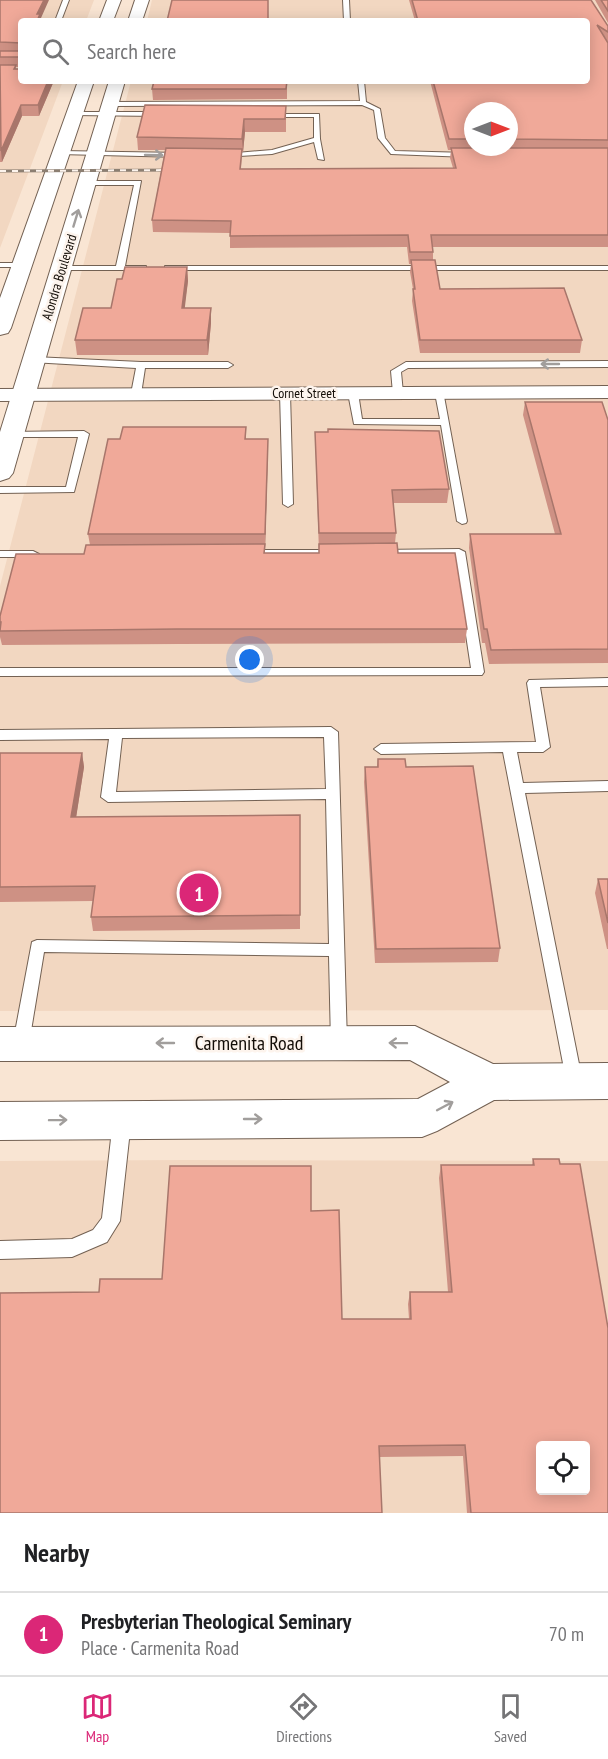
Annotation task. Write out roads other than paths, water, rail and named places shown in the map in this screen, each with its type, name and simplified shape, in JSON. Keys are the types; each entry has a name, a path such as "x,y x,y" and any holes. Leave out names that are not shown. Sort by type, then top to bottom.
{"main road":[{"path":"106,18 114,0"},
{"path":"136,18 141,0"},
{"path":"2,319 85,84"},
{"name":"Alondra Boulevard","path":"0,473 11,434 12,394 34,360 116,84"},
{"path":"76,109 109,109"},
{"name":"Carmenita Road","path":"10,1044 415,1043 489,1082"},
{"name":"Carmenita Road","path":"0,1120 422,1118 489,1082 591,1081"}],"street":[{"name":"Cornet Street","path":"12,394 608,392"}],"lane":[{"path":"59,18 66,0"},
{"path":"346,0 348,18"},
{"path":"361,84 363,103"},
{"path":"109,109 363,103 377,109 380,137 386,148 393,153 464,155"},
{"path":"109,109 170,114"},
{"path":"260,115 317,115 317,140 322,159"},
{"path":"221,156 245,156 296,147 317,140"},
{"path":"61,153 186,156"},
{"path":"87,183 138,183 120,268"},
{"path":"0,265 22,265"},
{"path":"61,268 608,268"},
{"path":"34,360 141,365 228,365"},
{"path":"398,393 396,371 406,365 608,364"},
{"path":"136,394 141,365"},
{"path":"285,393 288,504"},
{"path":"353,393 357,422 445,422"},
{"path":"440,393 462,521"},
{"path":"0,490 70,490 84,434 11,434"},
{"path":"0,672 478,672 459,552 235,553"},
{"path":"0,555 47,554"},
{"path":"381,749 543,747 532,683 608,682"},
{"path":"0,735 331,732 339,1042"},
{"path":"116,733 108,797 334,794"},
{"path":"509,748 591,1081"},
{"path":"517,788 608,786"},
{"path":"10,1044 37,946 336,950"},
{"path":"0,1250 72,1248 100,1236 111,1221 122,1119"}],"railway":[{"path":"0,171 179,170"}],"place":[{"name":"Presbyterian Theological Seminary","path":"199,893"}]}
